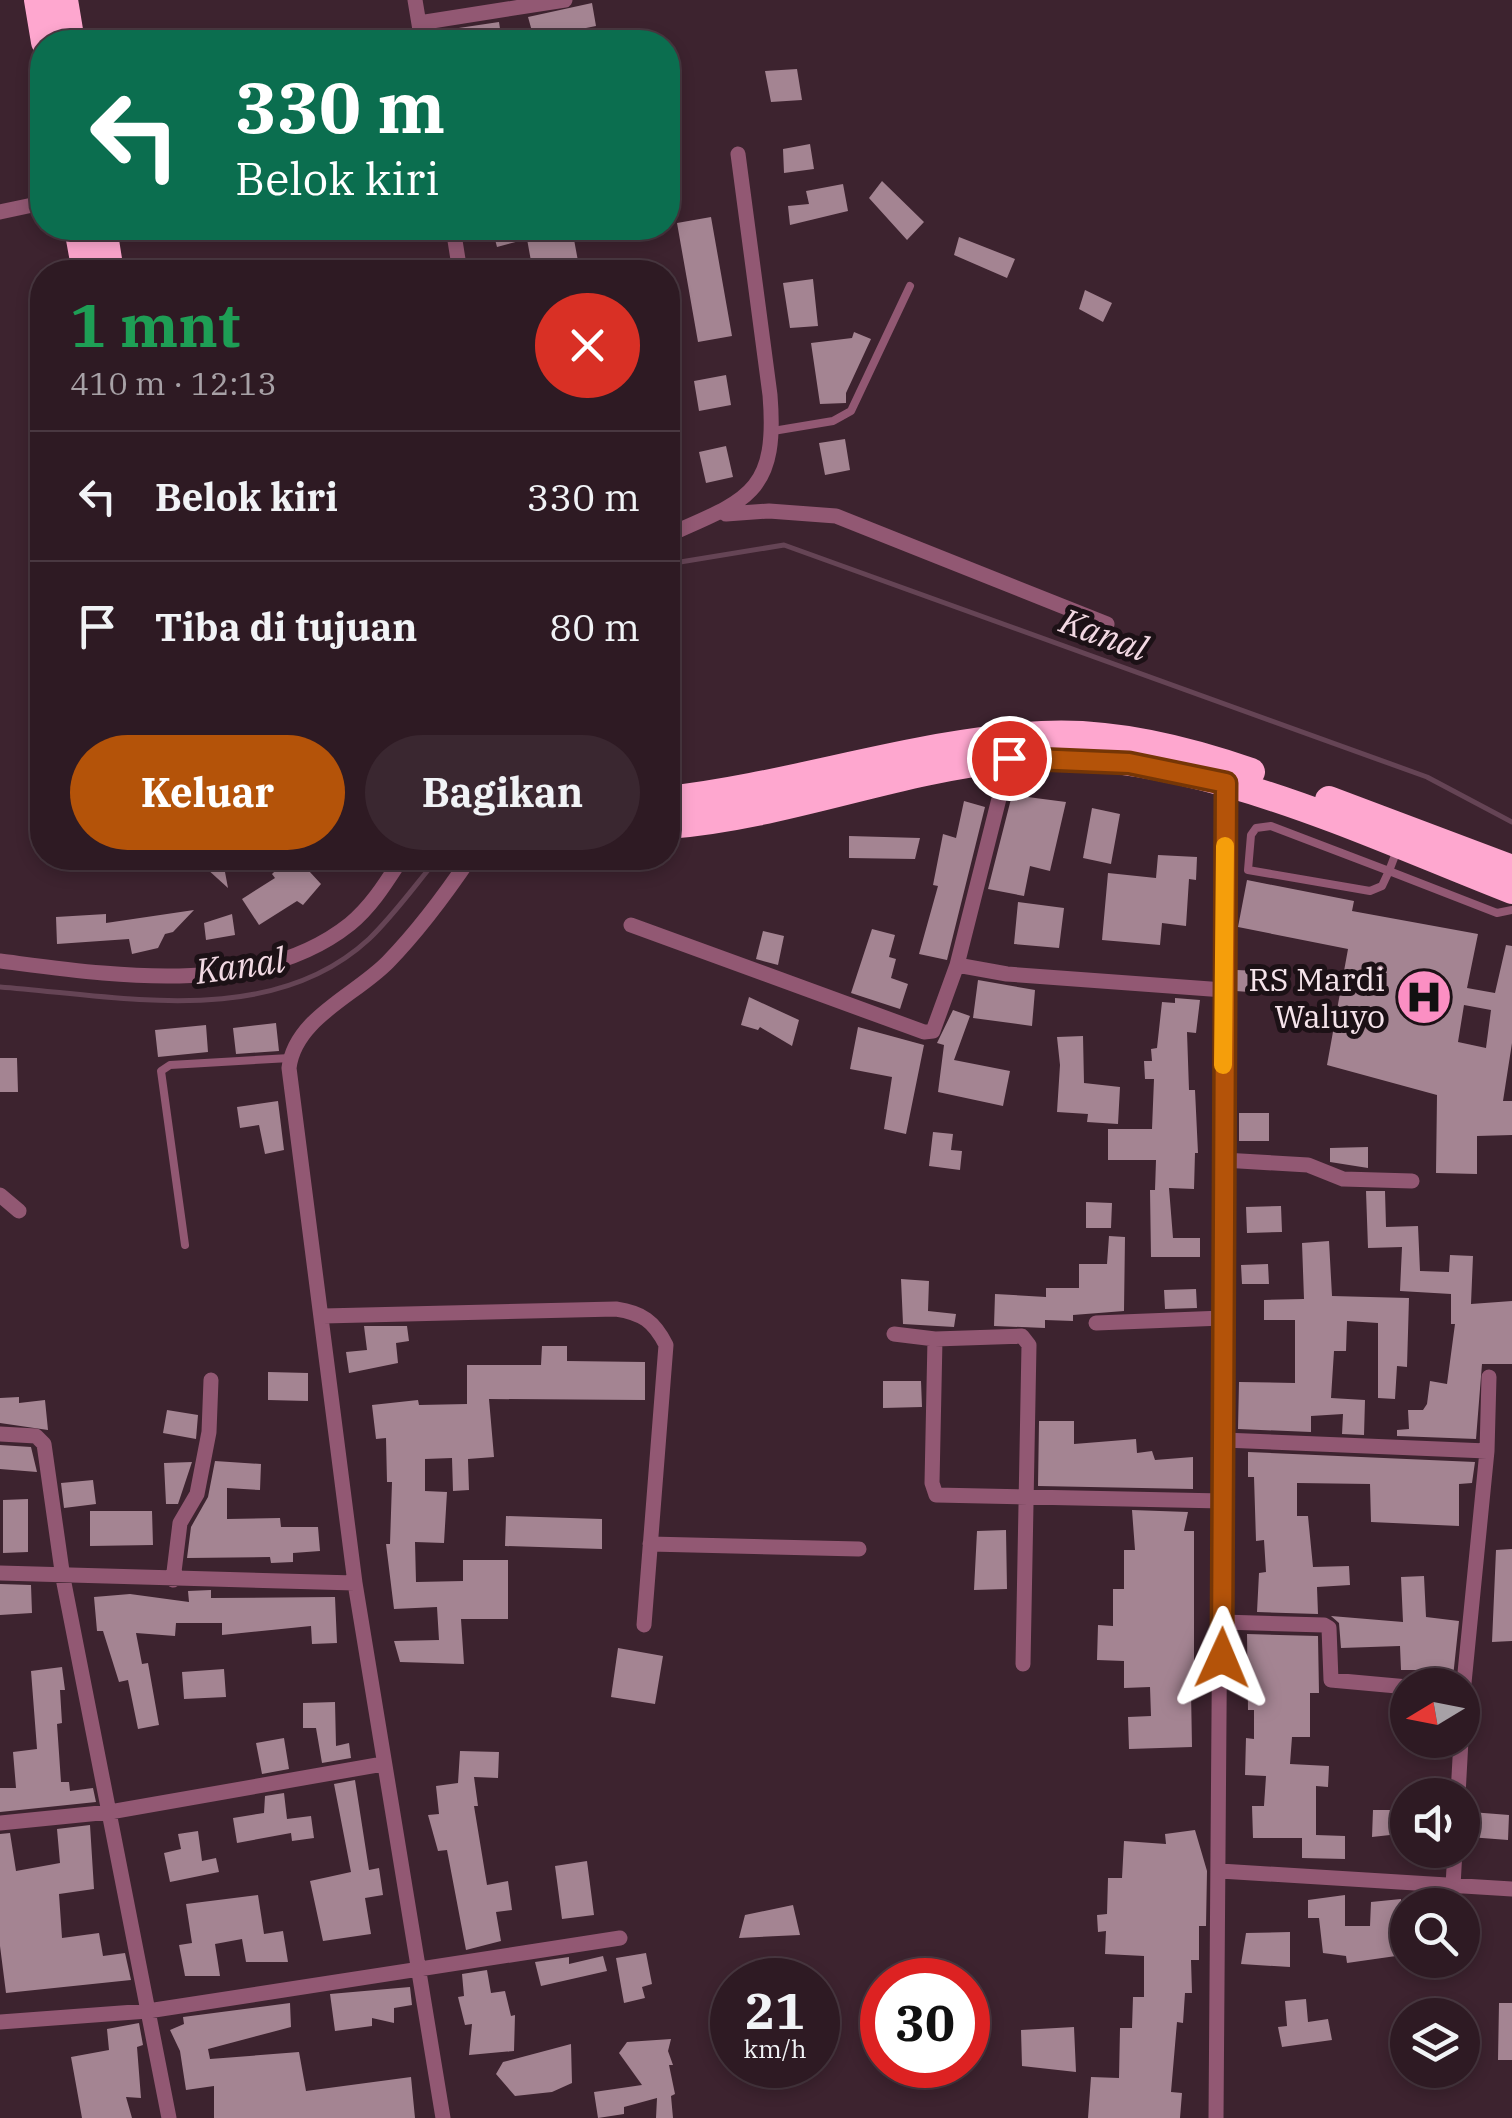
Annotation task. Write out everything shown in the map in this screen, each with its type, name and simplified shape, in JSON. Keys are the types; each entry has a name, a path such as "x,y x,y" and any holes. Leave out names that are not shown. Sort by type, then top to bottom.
{"highway":[{"path":"38,0 58,29"},
{"path":"680,798 750,789 992,740 1072,747 1226,783 1394,858 1512,890"},
{"path":"680,824 756,814 1009,758 1126,740 1225,763 1512,868"}],"street":[{"path":"415,0 420,30"},
{"path":"418,22 565,0"},
{"path":"680,530 722,514 744,498 769,460 773,431 738,154"},
{"path":"0,212 30,206"},
{"path":"722,514 769,511 836,516 1107,624"},
{"path":"630,925 929,1033 934,1031 958,965 1009,758"},
{"path":"1216,2118 1226,783"},
{"path":"0,960 122,974 253,968 310,950 352,922 377,896 394,870"},
{"path":"442,2118 355,1583 290,1058 308,1028 384,966 419,928 461,870"},
{"path":"958,965 1008,974 1224,990"},
{"path":"1223,1160 1308,1164 1342,1179 1412,1181"},
{"path":"0,1195 19,1211"},
{"path":"323,1316 616,1309 646,1317 666,1345 644,1625"},
{"path":"1096,1323 1224,1318"},
{"path":"894,1334 935,1339 1022,1336 1027,1340 1023,1664"},
{"path":"935,1339 933,1492 1223,1501"},
{"path":"1465,1668 1487,1451 1489,1377"},
{"path":"173,1580 180,1523 197,1494 209,1432 211,1380"},
{"path":"0,1434 36,1436 44,1444 63,1578 169,2118"},
{"path":"1224,1440 1487,1451"},
{"path":"650,1544 859,1549"},
{"path":"0,1573 63,1578 355,1583"},
{"path":"1222,1622 1324,1625 1329,1628 1331,1680 1390,1685"},
{"path":"0,1822 110,1812 383,1764"},
{"path":"1452,1886 1453,1868"},
{"path":"1220,1871 1512,1889"},
{"path":"0,2022 148,2011 620,1938"}],"lane":[{"path":"773,431 833,421 851,411 910,286"},
{"path":"1248,870 1251,835 1263,825 1394,858 1496,913 1512,910"},
{"path":"1225,867 1370,891 1382,886 1394,858"},
{"path":"185,1245 162,1071 170,1064 290,1058"}],"building":[{"path":"592,3 596,26 532,30 528,17"},
{"path":"499,22 500,30 452,30"},
{"path":"797,69 802,100 771,102 765,71"},
{"path":"810,144 814,169 784,173 783,149"},
{"path":"882,181 924,222 907,240 869,198"},
{"path":"843,184 848,211 790,225 788,206 809,204 806,191"},
{"path":"711,217 732,336 698,342 680,222"},
{"path":"959,237 1015,259 1007,278 954,255"},
{"path":"495,240 523,240 497,247"},
{"path":"527,240 574,240 578,260 531,260"},
{"path":"813,279 818,326 790,328 783,283"},
{"path":"1085,290 1112,303 1103,322 1079,309"},
{"path":"854,332 871,339 846,393 846,403 820,404 811,343 852,338"},
{"path":"726,375 731,405 699,411 694,381"},
{"path":"845,439 850,470 825,475 819,443"},
{"path":"726,446 733,477 706,483 699,452"},
{"path":"1012,795 1066,802 1050,871 1030,866 1024,896 988,889"},
{"path":"964,801 985,807 947,960 919,954 938,886 933,885 943,834 956,838"},
{"path":"1092,808 1120,814 1111,864 1083,858"},
{"path":"849,836 920,838 915,859 849,858"},
{"path":"1158,855 1197,857 1196,880 1189,879 1186,926 1162,923 1160,945 1102,940 1108,873 1156,878"},
{"path":"208,870 228,870 228,888"},
{"path":"276,870 308,870 321,884 303,905 297,901 259,925 242,899 275,878 272,874"},
{"path":"1247,880 1354,901 1352,911 1478,934 1467,988 1495,993 1506,945 1512,946 1512,1043 1503,1101 1512,1101 1512,1135 1477,1136 1477,1174 1436,1173 1437,1095 1327,1065 1348,949 1238,927","holes":["1464,1005 1491,1010 1486,1048 1458,1042"]},
{"path":"1018,902 1064,908 1059,948 1014,944"},
{"path":"194,910 173,932 165,934 158,948 132,954 129,939 57,944 56,917 106,914 106,923"},
{"path":"232,914 235,935 206,940 204,923"},
{"path":"872,929 895,935 889,957 896,959 891,978 908,984 900,1009 851,993"},
{"path":"763,931 784,936 778,965 756,959"},
{"path":"1237,970 1275,972 1274,994 1236,991"},
{"path":"978,980 1035,990 1032,1026 973,1018"},
{"path":"749,997 799,1020 792,1046 760,1027 758,1030 741,1025"},
{"path":"1175,998 1200,1000 1196,1033 1187,1032 1189,1090 1195,1090 1198,1153 1194,1189 1169,1188 1173,1238 1200,1238 1200,1257 1151,1257 1150,1190 1155,1190 1156,1160 1108,1160 1108,1129 1152,1129 1154,1079 1145,1079 1144,1061 1152,1061 1151,1049 1157,1048 1162,1002 1175,1003"},
{"path":"953,1010 970,1016 954,1060 1010,1071 1003,1106 938,1092 944,1045 937,1043"},
{"path":"276,1023 279,1051 236,1054 233,1028"},
{"path":"206,1025 208,1052 158,1057 155,1030"},
{"path":"858,1027 924,1045 906,1134 884,1129 892,1077 850,1069"},
{"path":"1083,1036 1084,1083 1120,1087 1118,1124 1087,1122 1088,1114 1057,1112 1057,1037"},
{"path":"0,1058 17,1058 18,1092 0,1092"},
{"path":"278,1101 284,1150 265,1154 259,1125 240,1128 237,1107"},
{"path":"1239,1113 1269,1113 1269,1141 1239,1141"},
{"path":"933,1132 953,1134 951,1150 962,1151 960,1170 929,1166"},
{"path":"1368,1147 1368,1168 1330,1162 1330,1148"},
{"path":"1366,1191 1385,1191 1386,1227 1418,1226 1420,1271 1449,1272 1450,1255 1473,1256 1471,1304 1512,1301 1512,1364 1482,1364 1476,1439 1397,1436 1397,1430 1409,1429 1408,1410 1423,1410 1427,1404 1430,1381 1447,1384 1455,1324 1451,1324 1451,1294 1400,1291 1402,1247 1368,1248"},
{"path":"1086,1202 1112,1203 1111,1228 1086,1228"},
{"path":"1281,1206 1282,1232 1247,1233 1246,1207"},
{"path":"1109,1236 1125,1237 1124,1311 1073,1315 1073,1321 1045,1320 1045,1328 994,1326 995,1294 1046,1297 1046,1288 1079,1288 1079,1264 1107,1264"},
{"path":"1329,1241 1332,1296 1409,1298 1407,1367 1397,1366 1395,1399 1378,1398 1378,1323 1347,1321 1346,1351 1334,1351 1331,1398 1365,1400 1364,1435 1342,1434 1343,1414 1311,1416 1311,1432 1238,1429 1239,1382 1295,1383 1295,1320 1264,1320 1264,1300 1304,1299 1302,1243"},
{"path":"1268,1264 1269,1284 1242,1284 1241,1265"},
{"path":"901,1279 929,1281 928,1311 956,1314 954,1327 903,1324"},
{"path":"1196,1289 1197,1308 1165,1309 1164,1290"},
{"path":"364,1326 407,1326 409,1341 396,1343 398,1363 349,1373 346,1352 367,1350"},
{"path":"542,1346 567,1346 567,1361 645,1362 645,1400 489,1399 494,1457 468,1459 469,1490 453,1491 452,1458 425,1459 425,1491 447,1492 444,1543 415,1542 416,1582 463,1581 463,1560 508,1560 508,1619 461,1619 464,1664 400,1662 394,1641 439,1640 437,1607 394,1609 386,1544 390,1544 392,1482 387,1482 386,1438 376,1439 372,1405 418,1400 419,1405 467,1404 467,1365 541,1365"},
{"path":"268,1372 308,1373 308,1401 268,1400"},
{"path":"883,1381 921,1381 922,1407 883,1408"},
{"path":"19,1397 19,1403 45,1400 48,1430 0,1423 0,1398"},
{"path":"167,1410 198,1415 196,1439 163,1433"},
{"path":"1039,1421 1074,1421 1074,1444 1136,1439 1137,1453 1152,1451 1155,1460 1193,1457 1193,1489 1038,1486"},
{"path":"0,1445 31,1447 37,1472 0,1469"},
{"path":"1248,1452 1475,1462 1472,1483 1459,1484 1459,1526 1371,1522 1370,1484 1297,1483 1297,1516 1308,1516 1313,1567 1349,1566 1350,1585 1317,1587 1318,1614 1257,1612 1259,1573 1266,1572 1264,1540 1256,1541 1254,1477 1248,1477"},
{"path":"215,1461 261,1464 260,1490 227,1488 227,1519 280,1518 281,1527 318,1527 320,1551 293,1553 293,1562 271,1563 270,1557 187,1558 191,1527 208,1497"},
{"path":"192,1462 178,1504 166,1504 164,1463"},
{"path":"93,1480 96,1504 64,1508 61,1483"},
{"path":"28,1499 28,1552 3,1553 3,1500"},
{"path":"1132,1510 1188,1512 1184,1531 1194,1531 1194,1665 1204,1664 1205,1691 1191,1691 1192,1747 1129,1749 1128,1717 1151,1716 1150,1687 1124,1688 1124,1661 1097,1660 1098,1625 1113,1626 1113,1589 1124,1589 1124,1550 1135,1550"},
{"path":"90,1511 152,1511 153,1545 90,1546"},
{"path":"506,1516 602,1519 602,1549 505,1546"},
{"path":"1006,1530 1007,1589 974,1590 977,1531"},
{"path":"1512,1549 1512,1641 1492,1642 1496,1550"},
{"path":"1424,1576 1426,1617 1459,1621 1454,1668 1401,1668 1400,1646 1341,1648 1339,1623 1331,1616 1403,1622 1401,1577"},
{"path":"0,1584 31,1585 32,1613 0,1615"},
{"path":"211,1590 211,1598 335,1597 337,1643 312,1644 311,1626 222,1635 222,1623 176,1623 175,1636 136,1633 142,1664 148,1663 159,1725 138,1729 128,1680 119,1682 103,1631 97,1631 94,1597 130,1594 189,1602 188,1591"},
{"path":"1247,1634 1318,1636 1319,1693 1310,1693 1310,1737 1292,1737 1290,1764 1329,1766 1328,1787 1316,1786 1316,1835 1345,1836 1345,1859 1302,1858 1302,1838 1253,1838 1252,1806 1264,1806 1266,1776 1245,1775 1246,1738 1254,1739 1254,1710 1248,1710"},
{"path":"618,1648 663,1656 655,1704 611,1697"},
{"path":"62,1667 65,1690 60,1690 62,1723 57,1724 61,1782 69,1782 70,1791 93,1788 96,1802 0,1812 0,1788 16,1788 13,1752 37,1749 31,1671"},
{"path":"224,1669 226,1697 184,1699 182,1672"},
{"path":"335,1702 336,1746 349,1743 351,1758 322,1763 316,1728 303,1728 303,1703"},
{"path":"284,1738 289,1769 262,1774 256,1743"},
{"path":"460,1751 499,1752 498,1778 474,1777 478,1806 474,1806 487,1885 508,1881 512,1910 496,1912 501,1941 466,1950 447,1850 438,1851 428,1815 439,1814 436,1786 458,1783"},
{"path":"355,1780 369,1870 379,1868 383,1895 365,1898 371,1934 323,1941 310,1881 351,1872 334,1784"},
{"path":"284,1793 287,1819 311,1816 314,1838 292,1841 291,1833 237,1843 233,1818 264,1813 265,1796"},
{"path":"1373,1810 1390,1810 1390,1835 1372,1837"},
{"path":"1480,1813 1509,1815 1508,1840 1480,1838"},
{"path":"90,1825 94,1889 59,1894 62,1938 99,1933 103,1956 125,1953 131,1980 6,1993 0,1946 0,1834 10,1833 16,1871 60,1863 57,1829"},
{"path":"1195,1830 1207,1871 1206,1926 1199,1926 1199,1960 1191,1960 1192,1993 1185,1993 1183,2023 1177,2022 1171,2092 1182,2093 1180,2118 1088,2118 1091,2077 1119,2078 1120,2028 1132,2028 1133,1997 1144,1997 1144,1956 1105,1954 1106,1931 1098,1932 1097,1915 1107,1914 1108,1878 1122,1878 1124,1841 1166,1844 1165,1834"},
{"path":"198,1831 202,1861 216,1858 219,1872 170,1882 164,1853 181,1849 178,1834"},
{"path":"587,1861 594,1915 562,1919 555,1866"},
{"path":"258,1895 264,1934 283,1931 288,1962 246,1962 242,1939 215,1944 220,1976 185,1976 179,1945 192,1943 186,1904"},
{"path":"1345,1895 1345,1926 1370,1926 1371,1902 1390,1900 1390,1957 1347,1963 1346,1956 1323,1953 1319,1918 1308,1918 1308,1900"},
{"path":"793,1905 800,1935 739,1938 745,1915"},
{"path":"1290,1932 1290,1967 1241,1964 1246,1933"},
{"path":"646,1953 652,1984 642,1987 645,1998 624,2003 616,1958"},
{"path":"603,1956 607,1971 541,1986 535,1962 569,1957 569,1964"},
{"path":"487,1970 491,1993 505,1991 511,2016 515,2015 514,2051 469,2055 472,2024 465,2025 458,1997 464,1996 462,1974"},
{"path":"410,1987 412,2005 394,2008 394,2023 372,2018 372,2026 335,2031 330,1994"},
{"path":"1306,1999 1308,2022 1328,2019 1332,2040 1282,2047 1278,2027 1287,2026 1285,2001"},
{"path":"290,2003 291,2027 208,2049 210,2059 299,2052 306,2091 411,2077 415,2118 214,2118 214,2086 186,2090 180,2051 170,2030 184,2024 183,2017"},
{"path":"1499,2003 1512,2003 1512,2060 1498,2060"},
{"path":"139,2023 143,2045 137,2047 141,2098 126,2097 132,2118 82,2118 71,2057 109,2050 107,2029"},
{"path":"1074,2027 1076,2072 1022,2066 1021,2030"},
{"path":"671,2039 668,2051 673,2065 669,2065 675,2094 671,2096 673,2118 656,2118 657,2098 624,2107 624,2114 598,2118 594,2092 642,2085 619,2053 627,2042"},
{"path":"571,2044 572,2083 552,2092 515,2096 496,2074 503,2062"}],"waterway":[{"name":"Kanal","path":"680,562 784,545 1427,777 1512,822"},
{"name":"Kanal","path":"0,987 143,1000 192,1000 241,997 287,986 330,968 369,939 428,870"}],"slow traffic":[{"path":"1223,1065 1225,846"}],"place":[{"name":"RS Mardi Waluyo","path":"1424,997"}],"route":[{"path":"1009,758 1129,763 1226,783 1222,1658"}]}
